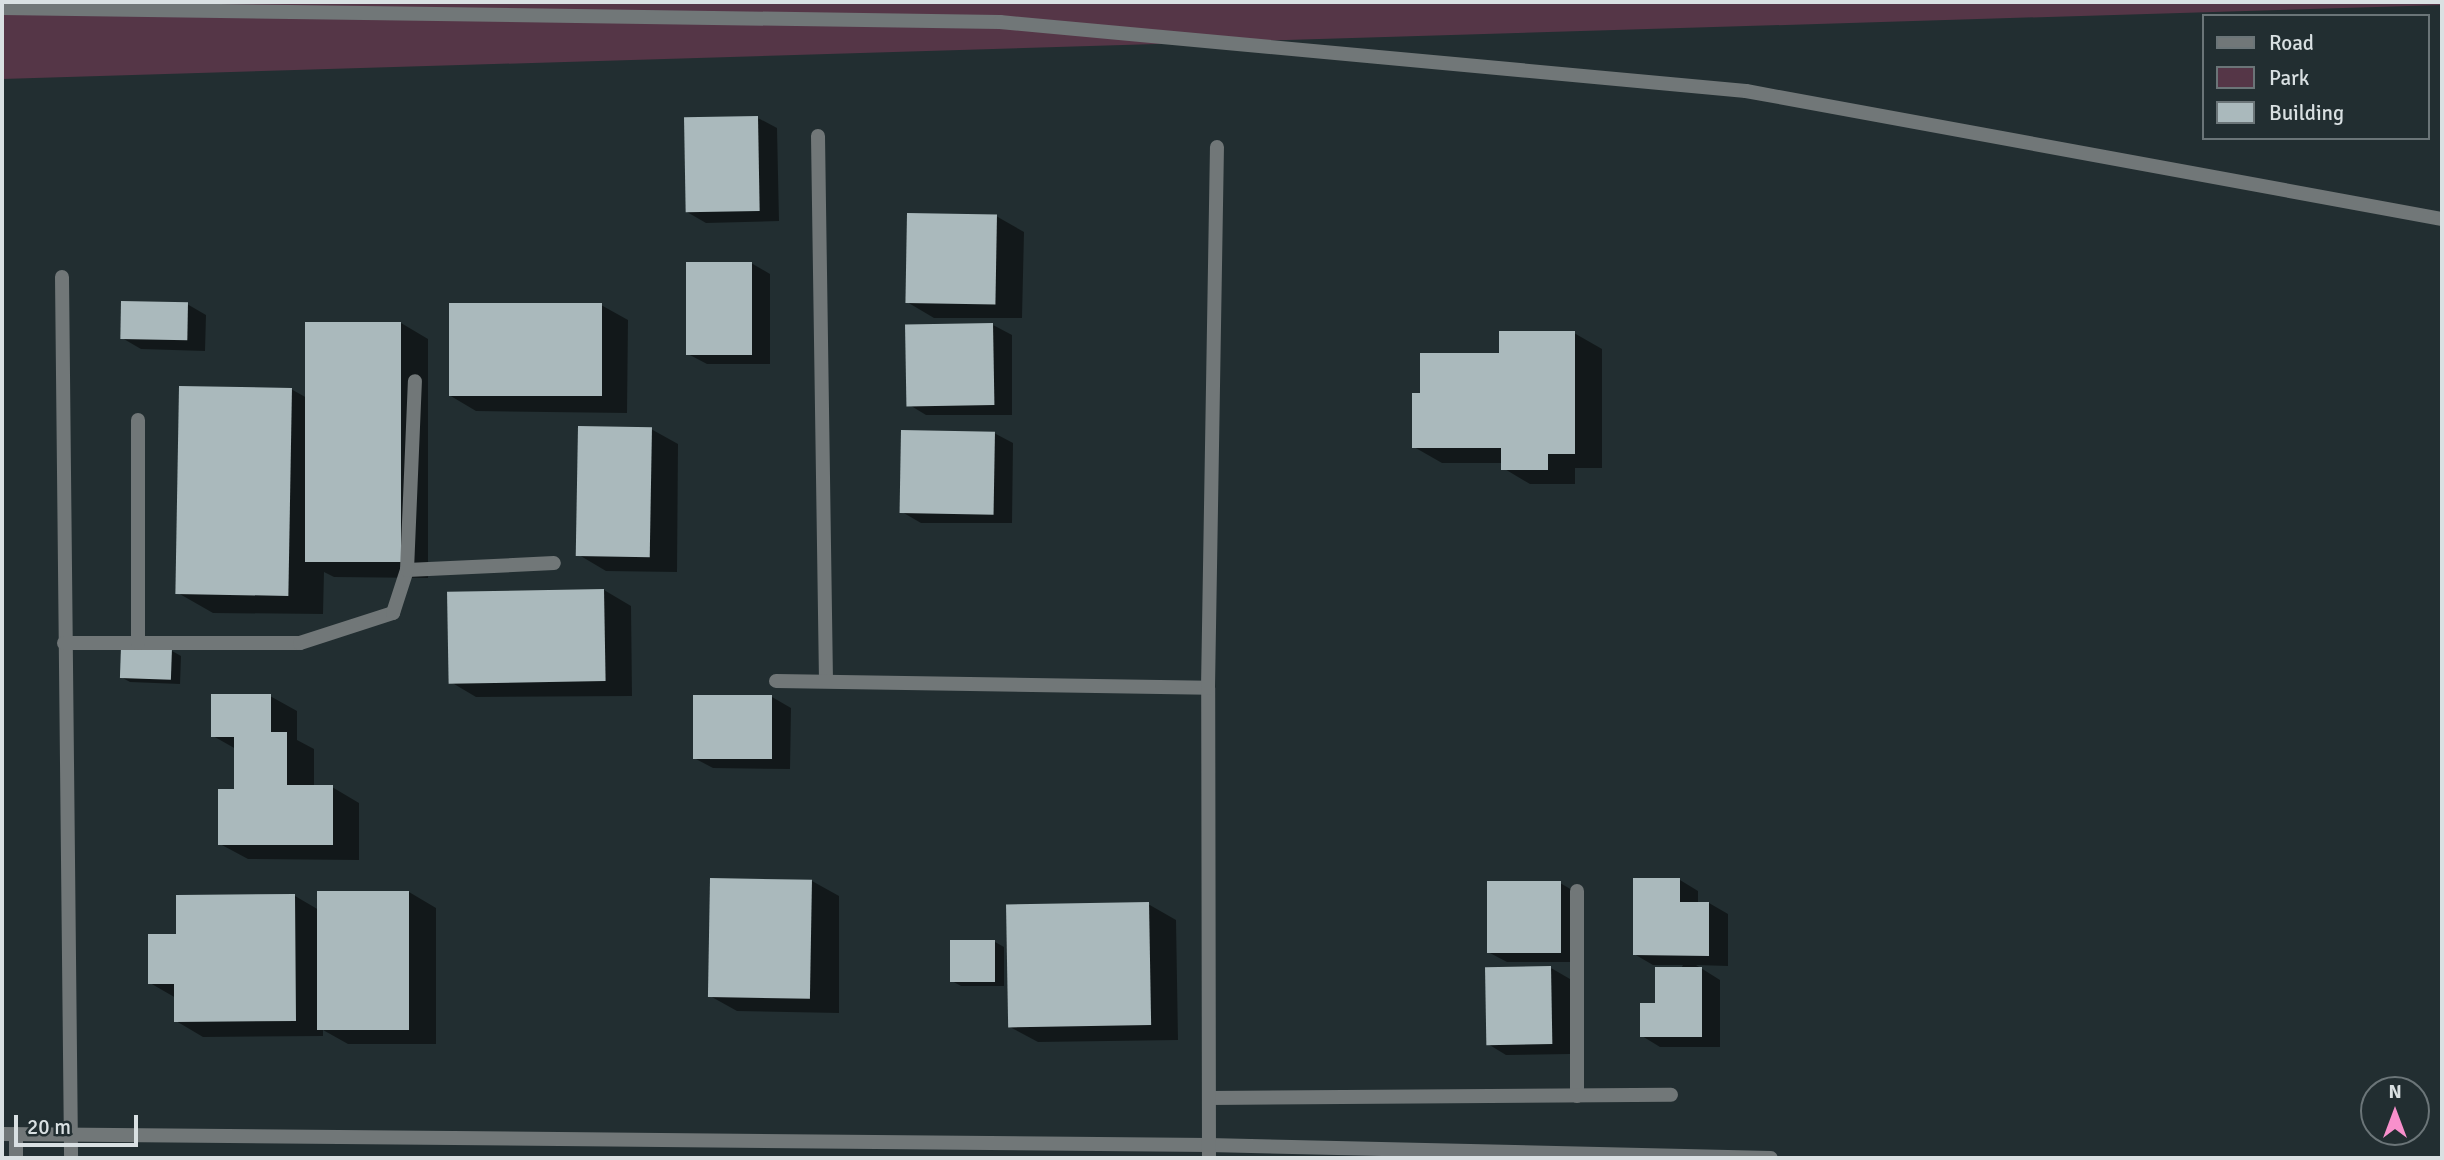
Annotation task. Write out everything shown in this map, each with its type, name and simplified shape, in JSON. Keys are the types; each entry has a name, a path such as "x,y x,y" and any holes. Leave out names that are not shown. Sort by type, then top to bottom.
{"street":[{"path":"2,8 1000,22 1745,91 2442,219"},
{"path":"818,136 827,681"},
{"path":"1209,1152 1208,688 1217,147"},
{"path":"62,277 71,1158"},
{"path":"64,643 300,643 393,613 407,570 415,382"},
{"path":"138,420 138,643"},
{"path":"407,570 554,563"},
{"path":"776,681 1208,688"},
{"path":"1577,891 1577,1096"},
{"path":"1209,1098 1671,1095"},
{"path":"16,1158 9,1134 70,1132 1209,1152 1771,1158"}],"green space":[{"path":"2,2 2442,2 2442,5 2,79"}],"building":[{"path":"758,116 760,211 686,212 684,117"},
{"path":"907,213 997,215 995,305 905,303"},
{"path":"686,262 752,262 752,355 686,355"},
{"path":"121,301 188,302 187,340 120,339"},
{"path":"449,303 602,303 602,396 449,396"},
{"path":"305,322 401,322 401,562 305,562"},
{"path":"993,323 994,405 906,407 905,325"},
{"path":"1499,331 1575,331 1575,454 1548,454 1548,470 1501,470 1501,448 1412,448 1412,393 1420,393 1420,353 1499,353"},
{"path":"179,386 292,388 288,596 175,594"},
{"path":"578,426 652,427 650,557 576,556"},
{"path":"901,430 995,432 994,515 900,513"},
{"path":"604,589 606,681 449,684 447,592"},
{"path":"121,647 172,649 171,680 120,678"},
{"path":"211,694 271,694 271,732 287,732 287,785 333,785 333,845 218,845 218,789 234,789 234,737 211,737"},
{"path":"693,695 772,695 772,759 693,759"},
{"path":"710,878 812,880 810,999 708,997"},
{"path":"1633,878 1680,878 1680,902 1709,902 1709,956 1633,955"},
{"path":"1487,881 1561,881 1561,953 1487,953"},
{"path":"317,891 409,891 409,1030 317,1030"},
{"path":"295,894 296,1021 174,1022 174,984 148,984 148,934 176,934 176,895"},
{"path":"1149,902 1151,1025 1008,1027 1006,904"},
{"path":"950,940 995,940 995,982 950,982"},
{"path":"1551,966 1552,1044 1486,1045 1485,967"},
{"path":"1655,967 1702,967 1702,1037 1640,1037 1640,1003 1655,1003"}]}
